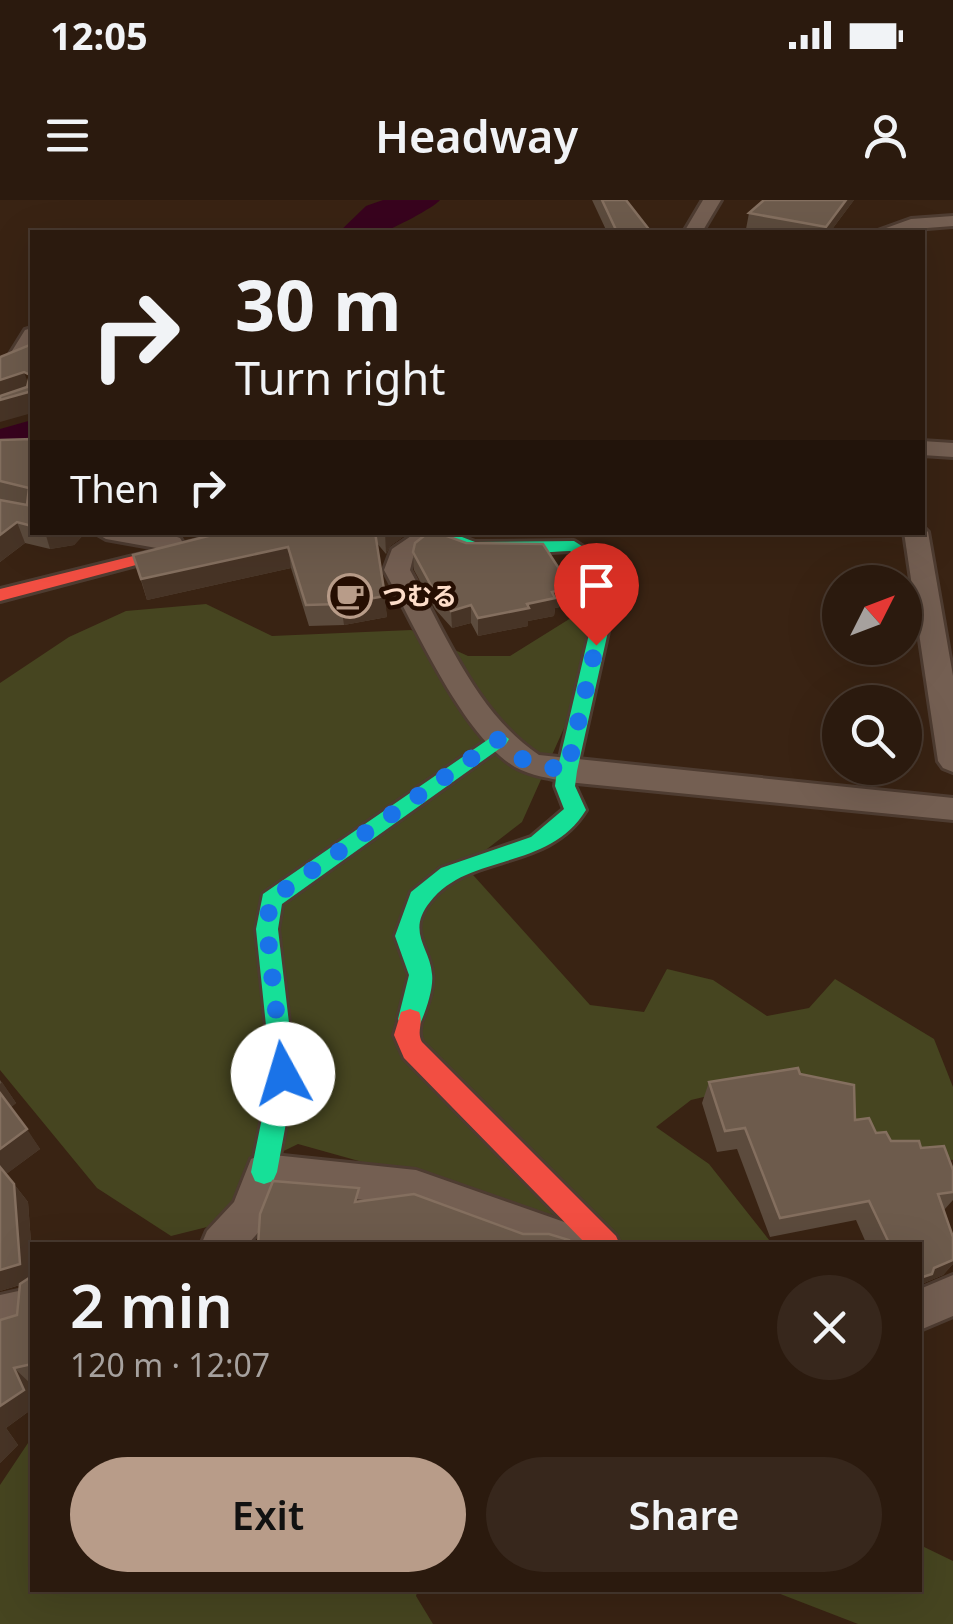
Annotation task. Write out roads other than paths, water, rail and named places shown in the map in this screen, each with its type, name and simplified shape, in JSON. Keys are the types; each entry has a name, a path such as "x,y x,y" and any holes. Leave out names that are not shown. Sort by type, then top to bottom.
{"street":[{"path":"694,230 712,200"},
{"path":"891,230 911,224 953,221"},
{"path":"0,369 14,363 30,337"},
{"path":"925,448 953,450"},
{"path":"124,535 171,543 176,551"},
{"path":"0,594 240,535"},
{"path":"431,535 401,554 397,570 430,632 499,739 526,762 567,771 953,809"},
{"path":"441,535 476,548 574,546 590,557 606,600 567,771 565,786 575,810 564,827 533,848 436,882 419,898 406,936 422,975 406,1035 412,1050 603,1242"},
{"path":"916,535 953,761"},
{"path":"224,1242 249,1214 264,1172 283,1074 267,929 270,900 499,739"},
{"path":"264,1172 416,1188 568,1242"},
{"path":"922,1309 953,1295"},
{"path":"0,1316 30,1308"}],"waterway":[{"path":"362,230 381,215 420,200"},
{"path":"0,446 30,437"}],"place":[{"name":"つむる","path":"350,596"}]}
